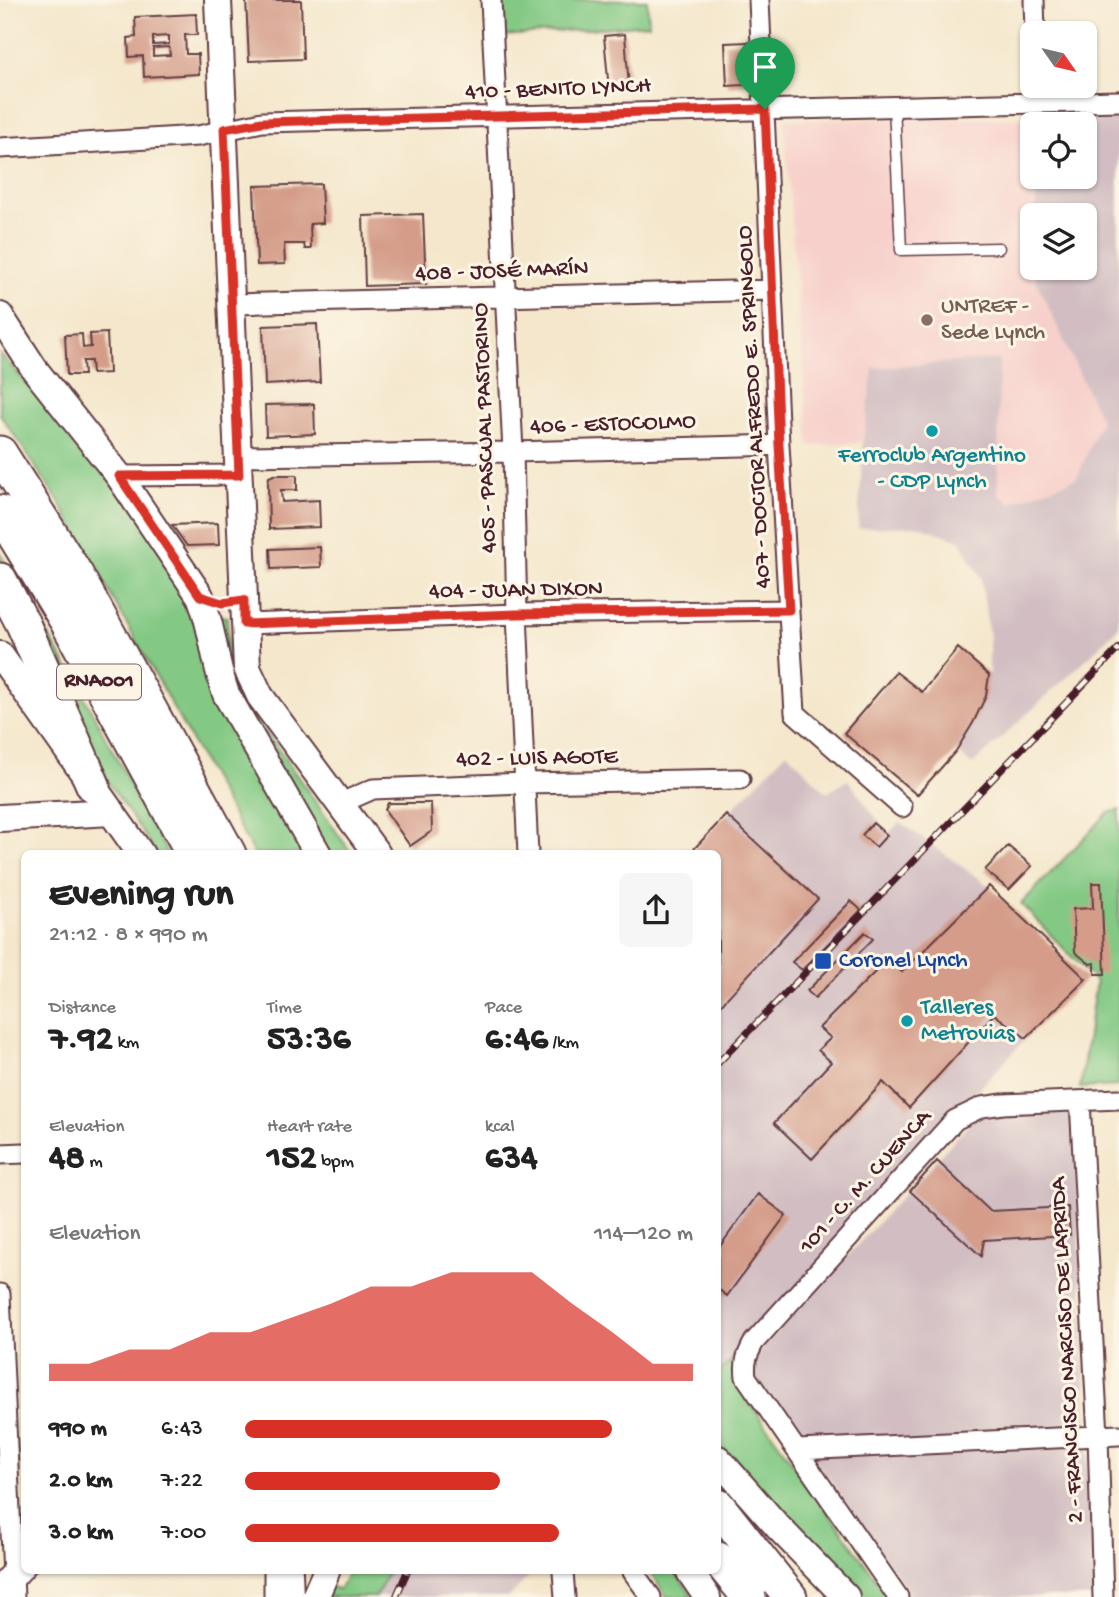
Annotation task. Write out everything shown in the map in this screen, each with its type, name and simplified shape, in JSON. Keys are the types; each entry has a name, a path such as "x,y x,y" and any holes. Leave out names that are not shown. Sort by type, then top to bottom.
{"highway":[{"name":"RNA001","path":"0,453 76,574 227,850"},
{"name":"RNA001","path":"0,512 66,620 191,850"},
{"path":"0,580 23,624 102,798"},
{"path":"721,1510 789,1597"},
{"path":"721,1563 749,1597"}],"street":[{"path":"218,0 247,668 260,696 374,850"},
{"name":"405 - PASCUAL PASTORINO","path":"491,0 513,452 528,850"},
{"name":"407 - DOCTOR ALFREDO E. SPRINGOLO","path":"759,0 779,445 795,713 902,807"},
{"path":"1034,0 1035,21"},
{"name":"410 - BENITO LYNCH","path":"0,148 198,136 262,122 894,106 1020,95"},
{"name":"410 - BENITO LYNCH","path":"1084,98 1119,101"},
{"name":"408 - JOSÉ MARÍN","path":"231,304 774,290"},
{"path":"0,316 35,370 119,476 200,596 219,676 226,694 316,850"},
{"path":"0,347 26,376 84,429"},
{"name":"406 - ESTOCOLMO","path":"119,476 238,466 513,452 779,445"},
{"path":"200,596 244,612"},
{"name":"404 - JUAN DIXON","path":"244,612 517,614 789,610"},
{"path":"0,655 138,850"},
{"name":"402 - LUIS AGOTE","path":"340,804 373,789 740,779"},
{"path":"0,817 102,798"},
{"name":"101 - C. M. CUENCA","path":"798,1450 746,1377 744,1364 754,1342 955,1121 982,1107 1119,1099"},
{"name":"2 - FRANCISCO NARCISO DE LAPRIDA","path":"1080,1101 1098,1436 1103,1597"},
{"path":"0,1154 21,1153"},
{"path":"0,1294 11,1487 13,1582"},
{"path":"798,1450 1119,1435"},
{"path":"798,1450 898,1597"},
{"path":"721,1462 778,1527 846,1597"},
{"path":"274,1574 274,1597"},
{"path":"289,1574 290,1597"},
{"path":"563,1574 565,1597"},
{"path":"634,1574 651,1597"},
{"path":"691,1574 707,1597"}],"lane":[{"path":"894,106 901,250 999,248"}],"shaded area":[{"name":"Ferroclub Argentino - CDP Lynch","path":"1119,116 1119,626 972,765 956,751 986,696 989,636 981,578 960,540 919,526 858,528 863,442 873,368 999,359 998,494 1011,503 1077,478 1101,420 1036,280 1097,280 1097,203 1036,203 1036,189 1097,189 1097,117"},
{"name":"UNTREF - Sede Lynch","path":"1020,118 1020,189 1036,189 1036,203 1020,203 1020,280 1036,280 1102,420 1077,478 1011,503 998,494 999,360 873,368 863,442 809,446 784,120"},
{"path":"787,752 827,793 848,780 888,834 900,822 989,886 1086,979 1026,1038 721,1372 721,850 693,850"},
{"path":"990,1111 1074,1112 1094,1597 912,1597 802,1440 752,1374 756,1355 972,1121"},
{"path":"387,1574 531,1574 509,1597 376,1597"}],"green space":[{"path":"502,0 647,0 649,24 505,36"},
{"path":"0,354 75,426 190,587 306,850 252,850 60,503 0,414"},
{"path":"0,553 76,682 166,850 154,850 84,747 0,561"},
{"path":"217,616 227,617 229,670 241,696 349,850 327,850 237,699 225,669"},
{"path":"1119,810 1119,1086 1080,1088 1096,982 1021,904 1108,813"},
{"path":"740,1351 738,1373 744,1395 889,1597 862,1597 801,1537 721,1445 721,1372"},
{"path":"347,1574 387,1574 376,1597 326,1597 330,1586 339,1590"},
{"path":"651,1574 676,1574 693,1597 667,1597"}],"building":[{"path":"246,0 301,0 303,59 249,61"},
{"path":"196,14 197,35 185,35 186,54 198,54 199,74 144,77 143,56 129,57 128,38 136,37 135,17","holes":["169,36 169,44 153,45 153,37","169,47 170,55 153,56 153,48"]},
{"path":"625,34 629,89 609,90 604,36"},
{"path":"748,42 749,81 744,85 727,86 725,43"},
{"path":"321,184 323,223 310,224 311,249 305,249 304,244 284,244 285,264 257,265 254,186"},
{"path":"423,214 426,284 365,286 363,216"},
{"path":"317,324 320,382 265,385 263,326"},
{"path":"107,333 109,373 92,374 91,361 83,361 84,375 67,375 65,335 82,334 83,348 91,347 90,334"},
{"path":"314,404 315,434 266,436 265,405"},
{"path":"297,475 297,490 281,490 282,502 319,500 320,527 269,529 268,482 269,477"},
{"path":"218,523 219,545 187,546 172,525"},
{"path":"320,547 321,567 271,569 270,549"},
{"path":"958,648 989,675 986,696 956,751 917,795 844,733 896,672 922,692"},
{"path":"388,803 431,803 432,831 410,846 385,810"},
{"path":"726,815 818,899 721,1005 721,850 693,850"},
{"path":"873,823 887,835 876,847 862,835"},
{"path":"1008,846 1032,866 1009,890 985,870"},
{"path":"1092,883 1101,883 1105,974 1095,974 1095,963 1090,964 1075,952 1073,909 1093,908"},
{"name":"Talleres Metrovias","path":"989,886 1086,979 1026,1038 994,1014 909,1108 883,1082 812,1159 774,1123 831,1062 818,1050 831,1038 819,1028 888,959 902,972"},
{"path":"851,901 861,910 802,970 792,962"},
{"path":"865,932 873,939 815,998 807,991"},
{"path":"937,1161 990,1211 1068,1207 1070,1235 984,1240 981,1256 910,1191"},
{"path":"758,1194 786,1215 727,1296 721,1291 721,1245"}],"railway":[{"path":"721,1060 1119,648"},
{"path":"396,1597 406,1574"}],"place":[{"name":"UNTREF - Sede Lynch","path":"927,320"},
{"name":"Ferroclub Argentino - CDP Lynch","path":"932,431"},
{"name":"Coronel Lynch","path":"823,961"},
{"name":"Talleres Metrovias","path":"907,1021"}],"route":[{"path":"765,109 789,610 517,614 244,624 244,600 222,603 200,596 119,476 239,475 224,129 262,122 765,109"}]}
